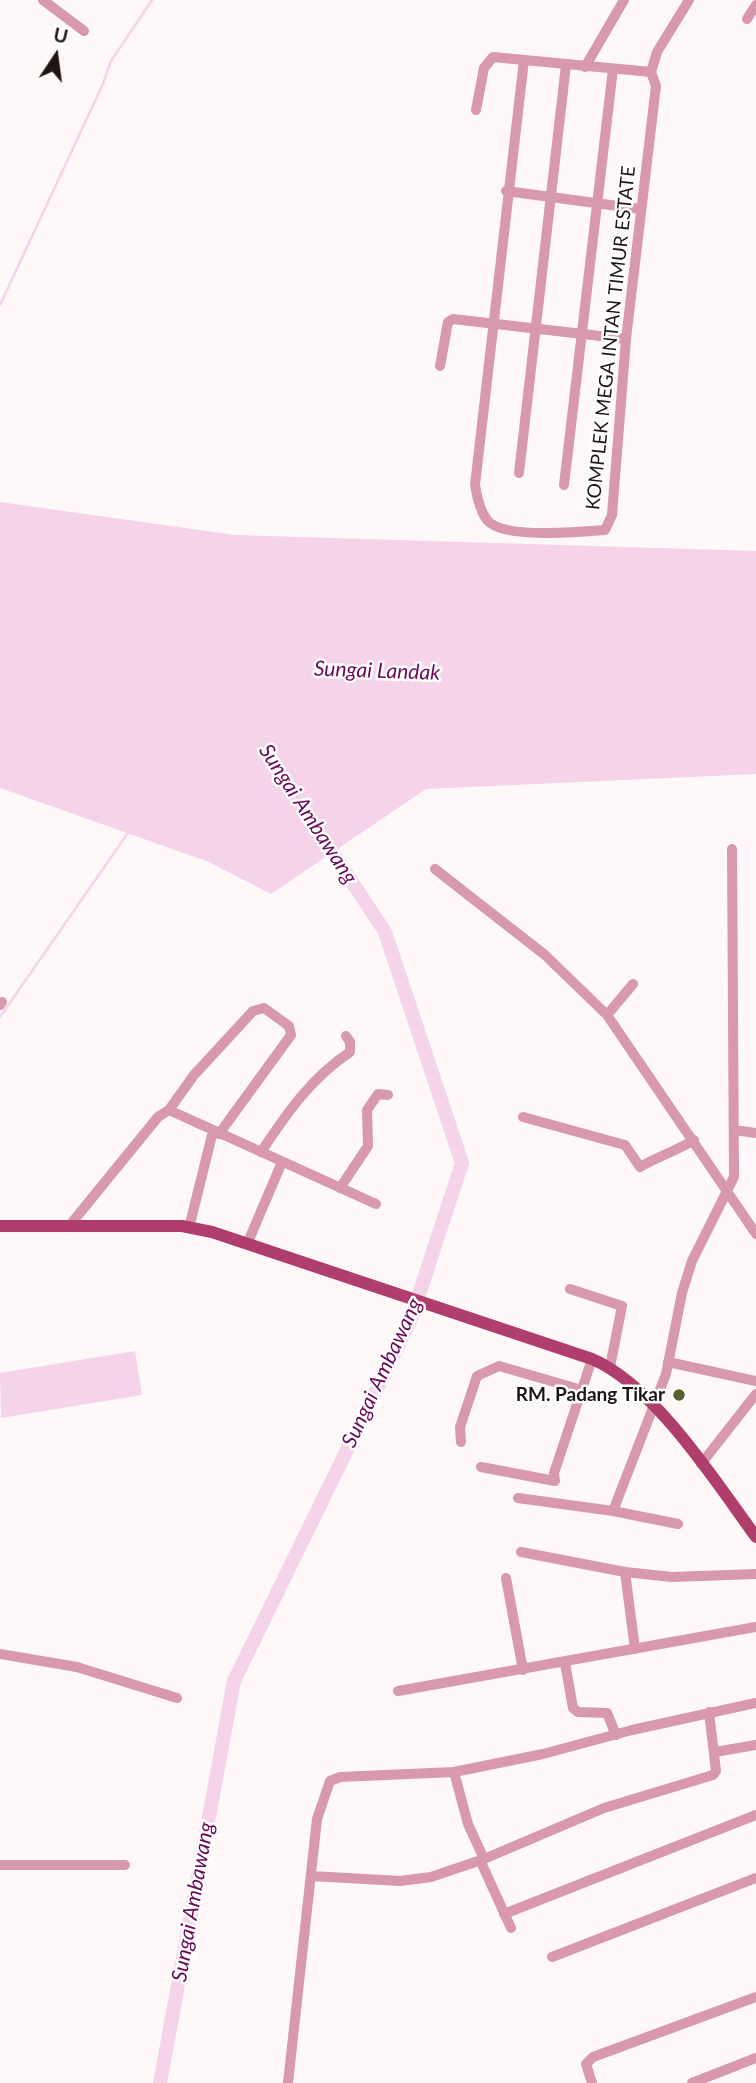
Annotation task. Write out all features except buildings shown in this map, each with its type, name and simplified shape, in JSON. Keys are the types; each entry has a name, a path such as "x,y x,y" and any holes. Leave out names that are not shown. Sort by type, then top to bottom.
{"main road":[{"path":"0,1226 189,1228 248,1242 592,1359 610,1367 653,1405 756,1537"}],"street":[{"path":"43,0 84,31"},
{"path":"585,67 624,0"},
{"path":"476,110 486,62 493,58 651,72 657,52 689,0"},
{"path":"747,19 756,5"},
{"path":"491,323 524,60"},
{"path":"519,473 566,65"},
{"path":"564,485 613,69"},
{"name":"KOMPLEK MEGA INTAN TIMUR ESTATE","path":"491,323 475,485 488,521 505,529 546,533 601,530 608,526 612,514 626,339 656,86 651,72"},
{"path":"506,191 640,209"},
{"path":"440,366 449,320 626,339"},
{"path":"613,1511 668,1363 690,1268 734,1177 732,849"},
{"path":"435,869 545,955 607,1015 756,1234"},
{"path":"607,1015 634,984"},
{"path":"70,1225 97,1188 158,1117 169,1110 194,1075 253,1011 264,1008 289,1026 291,1035 216,1132 189,1228"},
{"path":"261,1152 308,1087 321,1073 350,1052 350,1042 346,1036"},
{"path":"340,1188 368,1146 369,1104 378,1094 388,1095"},
{"path":"169,1110 376,1204"},
{"path":"523,1117 625,1144 640,1167 663,1152 676,1151 694,1140"},
{"path":"734,1130 756,1133"},
{"path":"248,1242 282,1162"},
{"path":"570,1289 622,1306 610,1367"},
{"path":"481,1467 555,1481 554,1473 592,1359"},
{"path":"668,1363 756,1381"},
{"path":"461,1442 460,1427 477,1376 499,1366 582,1390"},
{"path":"701,1464 756,1394"},
{"path":"518,1498 613,1511 678,1524"},
{"path":"521,1552 625,1572 672,1577 756,1574"},
{"path":"625,1572 635,1649"},
{"path":"506,1578 523,1670"},
{"path":"398,1691 756,1627"},
{"path":"0,1654 77,1667 177,1698"},
{"path":"565,1663 573,1708 578,1712 607,1713 616,1735"},
{"path":"288,2083 319,1808 334,1777 454,1772 756,1703"},
{"path":"311,1876 411,1880 482,1859 604,1808 713,1775 716,1771 715,1752 709,1712"},
{"path":"715,1752 756,1745"},
{"path":"454,1772 468,1824 511,1928"},
{"path":"504,1914 756,1815"},
{"path":"0,1866 125,1865"},
{"path":"552,1957 756,1878"},
{"path":"592,2083 586,2064 593,2057 756,1997"},
{"path":"692,2083 756,2058"}],"water":[{"name":"Sungai Landak","path":"0,502 235,535 756,551 756,774 426,789 271,894 209,862 0,788"},
{"path":"135,1351 142,1395 1,1418 0,1373"}],"waterway":[{"path":"0,305 103,84 111,61 152,0"},
{"path":"0,1017 130,830"},
{"name":"Sungai Ambawang","path":"160,2083 234,1681 411,1319 462,1163 385,932 323,838"}],"place":[{"name":"RM. Padang Tikar","path":"679,1395"}]}
